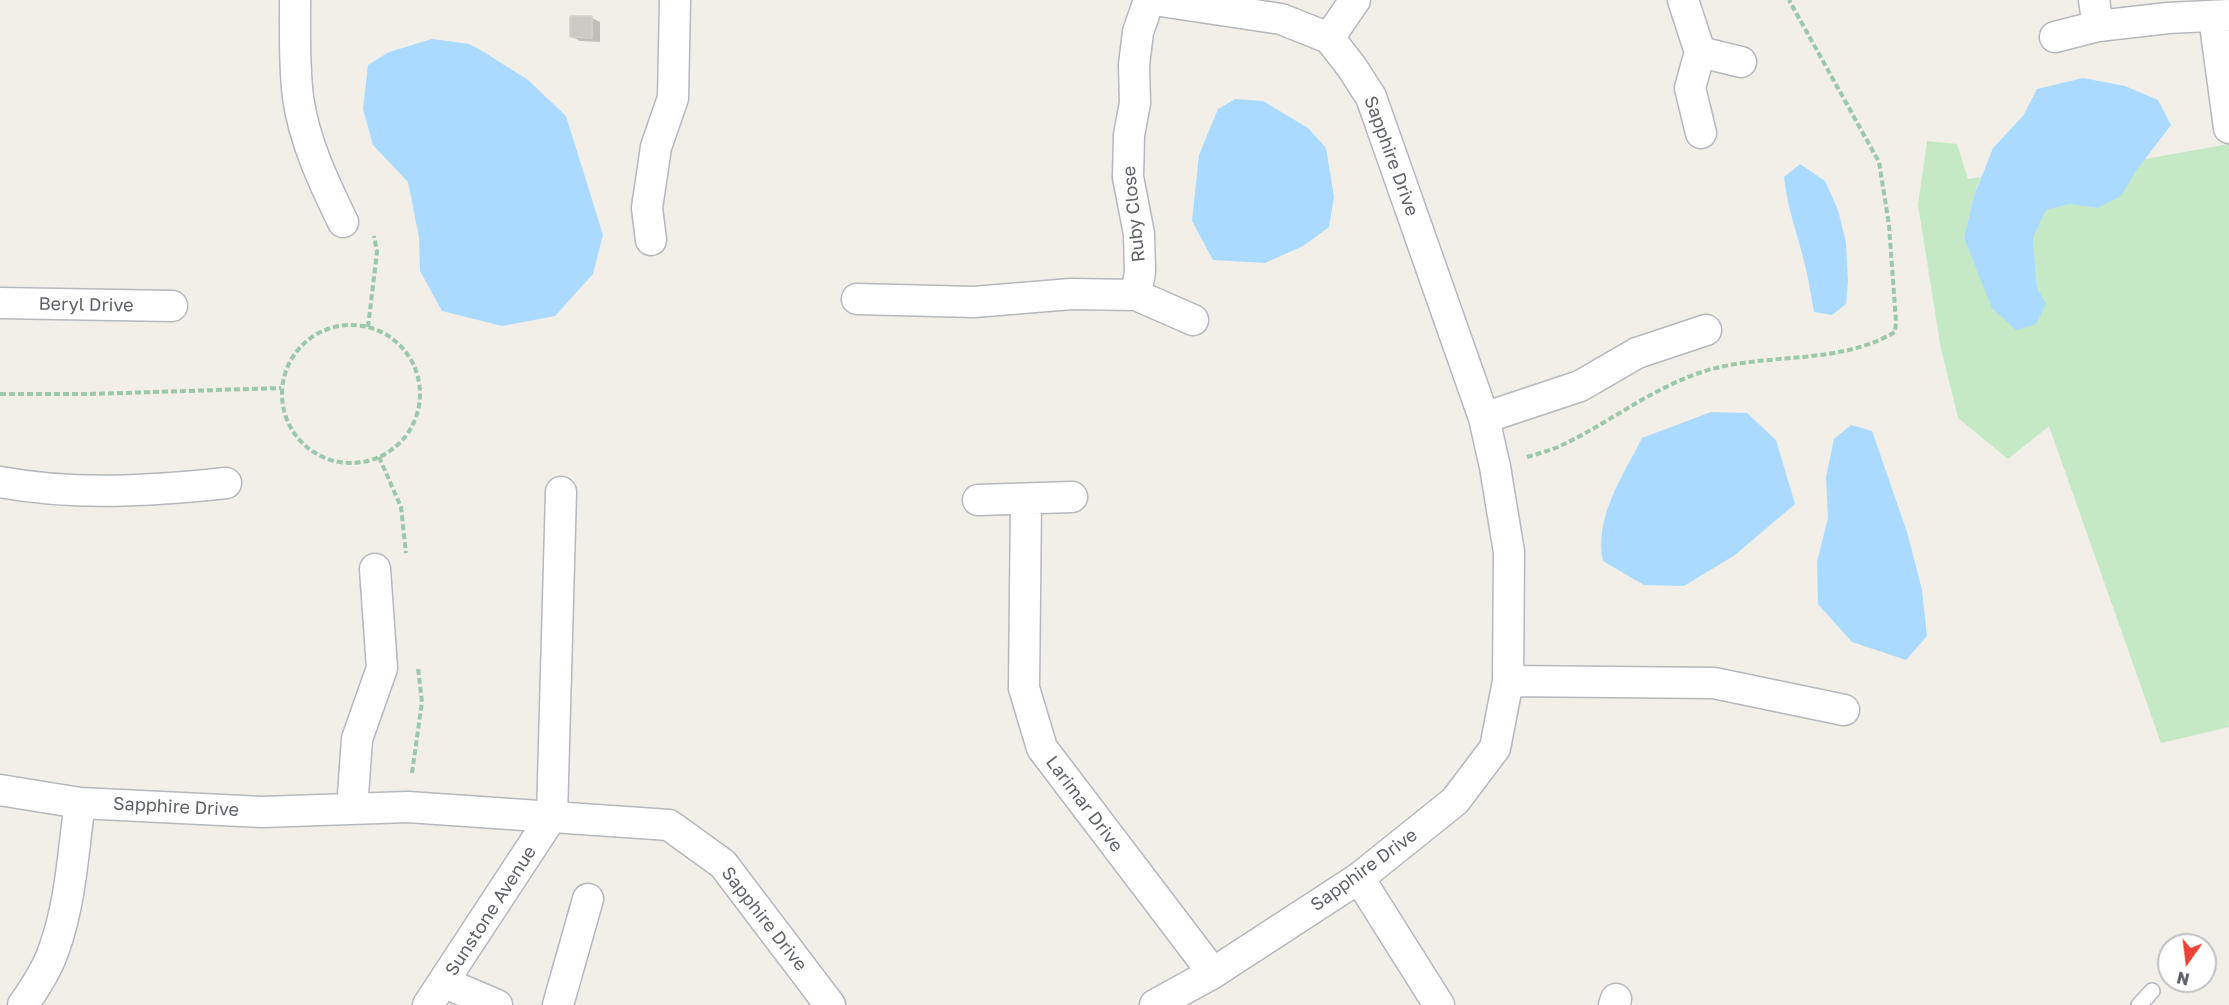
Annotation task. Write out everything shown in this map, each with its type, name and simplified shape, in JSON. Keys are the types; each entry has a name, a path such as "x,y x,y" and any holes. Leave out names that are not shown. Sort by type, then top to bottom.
{"street":[{"path":"295,0 298,98 310,146 343,222"},
{"path":"651,240 647,208 656,147 673,98 675,0"},
{"name":"Ruby Close","path":"1136,295 1140,272 1139,234 1128,177 1129,135 1135,103 1134,65 1138,32 1149,0"},
{"path":"1154,0 1281,19 1329,38 1355,0"},
{"path":"1683,0 1700,52 1690,88 1701,133"},
{"path":"2055,37 2096,13 2168,18 2221,16 2229,128"},
{"name":"Sapphire Drive","path":"1155,1005 1213,973 1359,878 1455,801 1495,748 1508,681 1509,552 1495,467 1484,418 1371,97 1329,38"},
{"path":"1700,52 1741,62"},
{"path":"857,299 974,302 1071,294 1136,295 1193,320"},
{"name":"Beryl Drive","path":"0,303 172,306"},
{"path":"1484,418 1580,386 1637,354 1706,330"},
{"path":"0,482 38,489 143,491 226,483"},
{"path":"552,816 561,492"},
{"path":"978,500 1072,497"},
{"name":"Larimar Drive","path":"1026,500 1024,688 1042,748 1213,973"},
{"path":"352,808 357,739 382,668 375,569"},
{"path":"1508,681 1714,683 1844,710"},
{"name":"Sapphire Drive","path":"0,790 80,802 262,812 408,807 669,825 723,864 830,1005"},
{"path":"23,1005 57,941 65,912 80,802"},
{"name":"Sunstone Avenue","path":"437,994 552,816"},
{"path":"1359,878 1439,1005"},
{"path":"558,1005 588,900"},
{"path":"437,994 497,1005"}],"lane":[{"path":"2139,1005 2152,991"}],"path":[{"path":"1495,467 1556,448 1674,384 1699,373 1731,364 1840,351 1887,337 1895,332 1889,225 1879,162 1789,0"},
{"path":"348,325 368,327 388,336 404,350 415,368 420,389 418,410 410,430 397,446 379,457 356,463 332,461 310,451 294,433 284,412 282,388 286,369 296,351 311,338 329,328 348,325"},
{"path":"0,394 91,394 282,388"}],"green space":[{"path":"1927,141 1957,144 1968,179 1981,177 1964,238 1976,267 2037,288 2033,238 2046,210 2070,204 2097,208 2136,171 2145,159 2229,144 2229,727 2161,743 2049,426 2008,459 1958,418 1941,349 1918,205"}],"water":[{"path":"432,39 469,44 479,49 528,80 566,116 603,235 593,274 555,316 502,326 442,311 420,271 419,237 408,182 373,145 363,109 368,65 389,52"},
{"path":"2083,78 2125,86 2158,100 2171,125 2136,171 2121,196 2097,208 2070,204 2046,210 2033,238 2037,288 2046,304 2036,324 2016,330 1992,308 1964,238 1974,196 1993,148 2023,116 2037,89"},
{"path":"1235,99 1263,101 1308,128 1326,148 1334,197 1329,227 1303,246 1265,263 1213,260 1192,221 1199,155 1218,109"},
{"path":"1800,164 1825,181 1838,210 1846,243 1848,281 1846,304 1832,315 1814,312 1788,200 1784,177"},
{"path":"1711,412 1747,413 1776,440 1795,504 1735,555 1684,586 1644,585 1603,561 1601,545 1603,529 1612,497 1642,438"},
{"path":"1851,425 1872,431 1907,532 1922,590 1927,636 1906,660 1852,642 1818,604 1817,562 1828,518 1826,477 1834,439"}],"building":[{"path":"570,16 592,16 592,38 570,37"}]}
